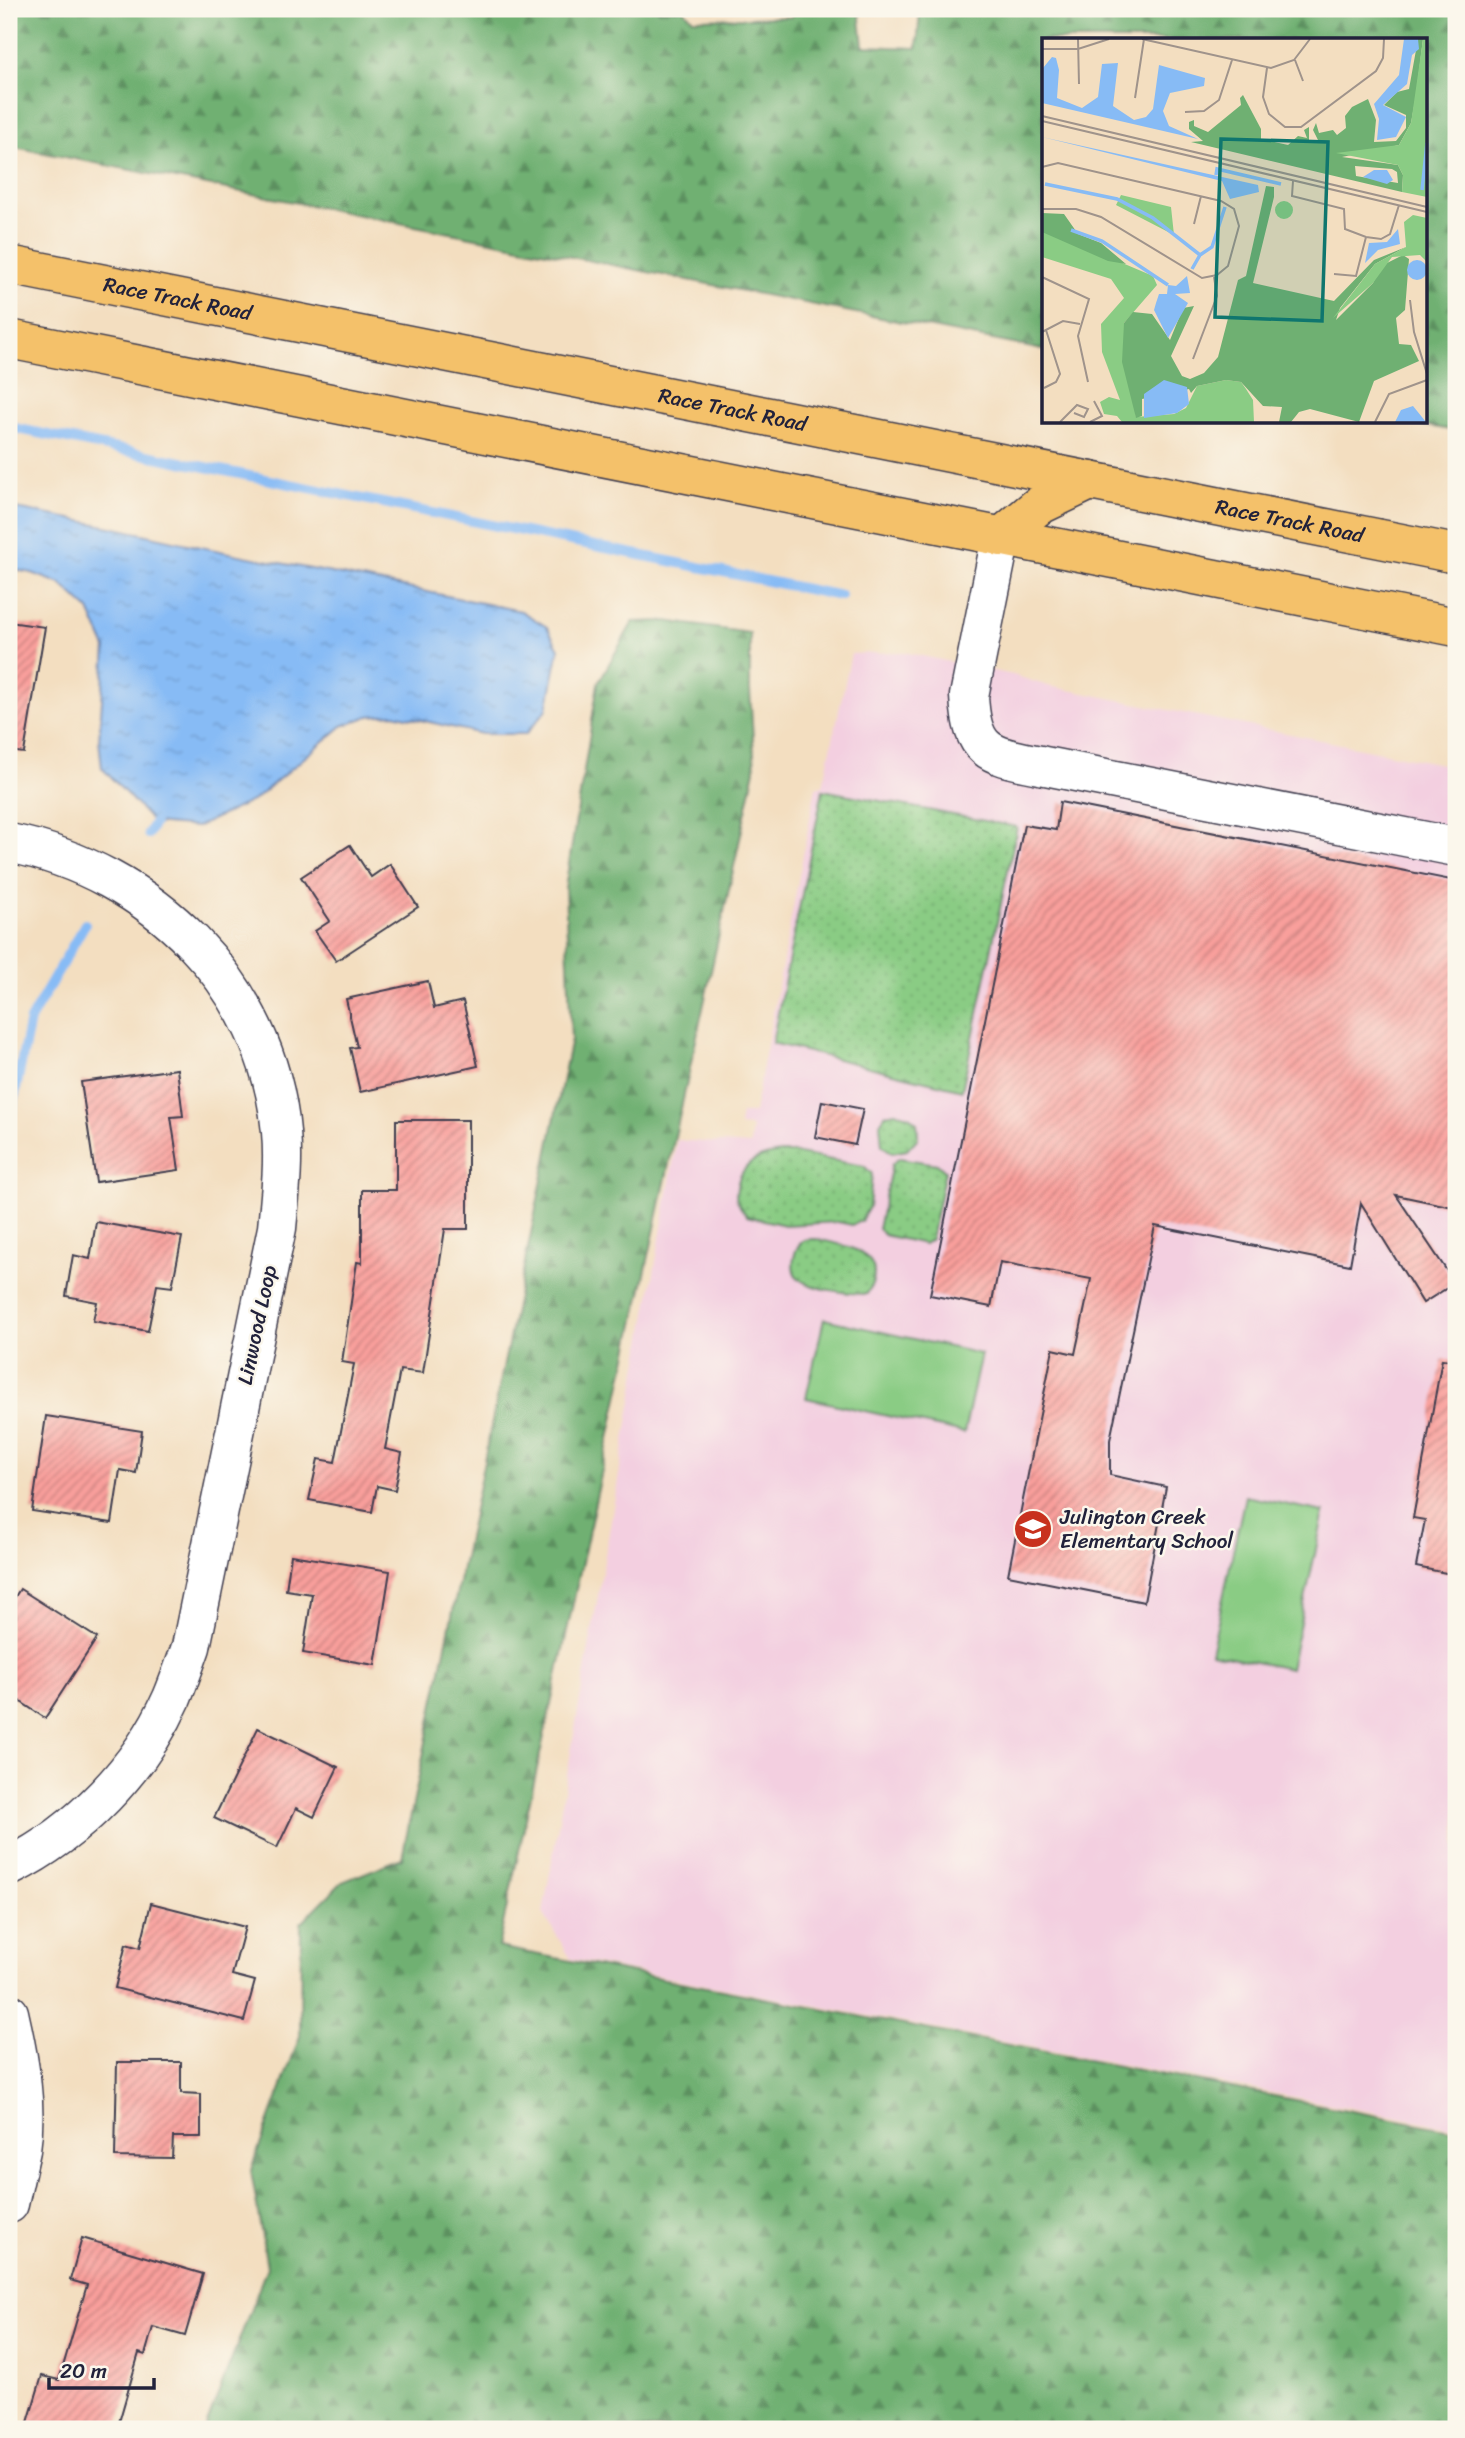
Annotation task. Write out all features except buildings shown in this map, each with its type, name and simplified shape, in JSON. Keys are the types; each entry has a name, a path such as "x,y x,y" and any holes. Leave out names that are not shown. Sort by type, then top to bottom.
{"main road":[{"name":"Race Track Road","path":"9,265 1456,554"},
{"path":"9,339 1456,627"},
{"path":"1001,537 1038,506 1090,481"}],"street":[{"path":"1001,537 969,696 976,738 987,750 1004,758 1456,847"},
{"name":"Linwood Loop","path":"9,843 80,863 126,887 168,917 205,953 235,995 257,1038 272,1084 279,1119 282,1180 276,1228 191,1647 171,1699 151,1735 118,1780 59,1837 9,1867"},
{"path":"9,2012 21,2070 23,2110 21,2148 9,2204"}],"shaded area":[{"name":"Julington Creek Elementary School","path":"903,652 1013,675 1048,686 1456,767 1456,2128 571,1959 543,1913 677,1140 750,1145 752,1127 739,1126 741,1113 754,1113 816,787 823,786 851,654"}],"green space":[{"path":"9,9 683,9 693,19 792,17 793,9 859,9 863,46 917,48 920,11 923,9 1456,9 1456,431 1418,424 1426,424 1426,38 1042,38 1042,350 9,146"},
{"path":"666,621 750,633 755,770 498,1947 1456,2131 1456,2429 205,2429 267,2267 251,2170 300,2036 301,1923 342,1882 402,1858 571,1039 565,888 598,683 633,622"},
{"path":"823,790 1017,827 962,1090 772,1043"},
{"path":"895,1112 909,1116 917,1123 918,1138 907,1150 892,1153 882,1145 880,1123 886,1114"},
{"path":"780,1153 864,1166 872,1174 869,1207 861,1221 852,1225 838,1222 785,1225 747,1216 736,1198 742,1173 755,1160"},
{"path":"899,1158 937,1164 945,1171 931,1239 924,1244 884,1235 878,1229 892,1164"},
{"path":"816,1239 851,1248 869,1260 874,1269 867,1294 820,1288 798,1278 793,1264 798,1247 805,1240"},
{"path":"824,1319 981,1354 964,1433 806,1398"},
{"path":"1245,1496 1324,1512 1290,1669 1211,1653"}],"water":[{"path":"9,508 521,611 547,627 559,649 547,709 526,734 482,734 394,714 369,716 342,726 254,800 197,827 154,823 102,768 99,740 106,648 89,610 61,584 32,573 9,569"}],"waterway":[{"path":"9,427 841,596"},
{"path":"148,834 154,823"},
{"path":"9,1123 30,1020 85,924"}],"place":[{"name":"Julington Creek Elementary School","path":"1033,1529"}]}
